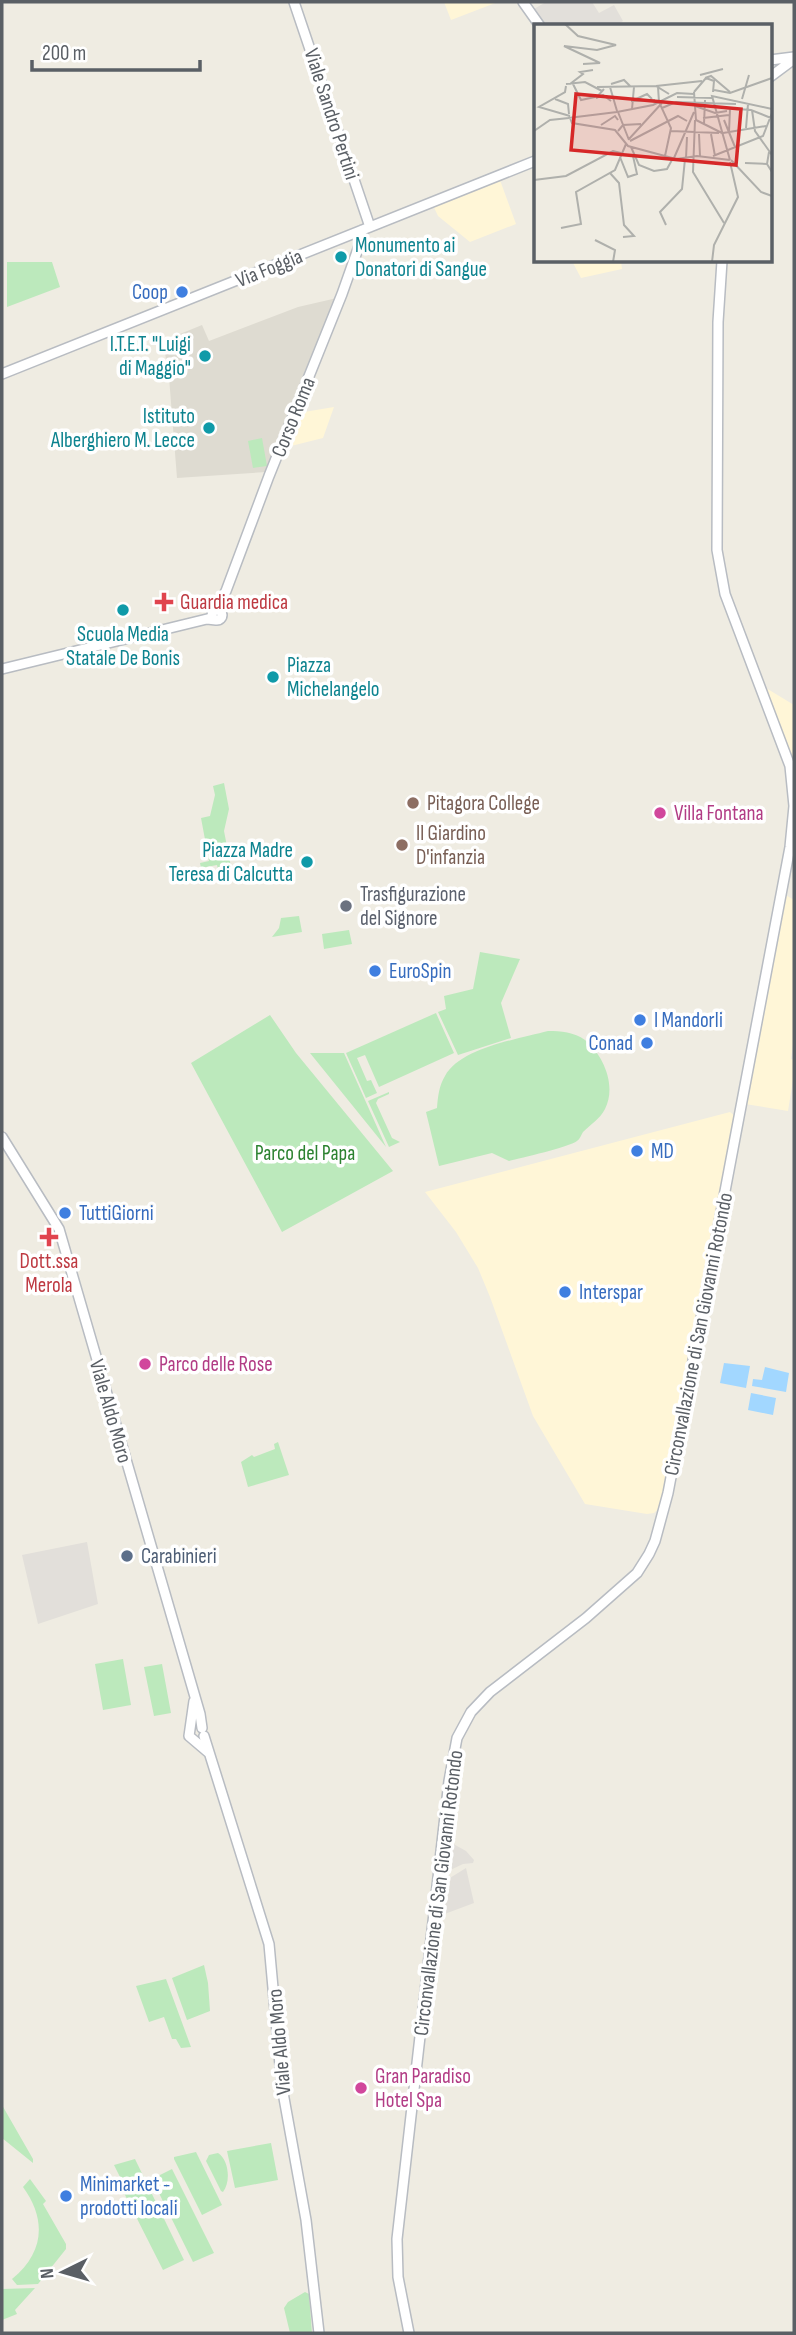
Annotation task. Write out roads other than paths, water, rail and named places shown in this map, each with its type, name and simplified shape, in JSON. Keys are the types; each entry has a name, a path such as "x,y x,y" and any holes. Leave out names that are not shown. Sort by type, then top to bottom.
{"main road":[{"name":"Viale Sandro Pertini","path":"294,2 366,228"},
{"path":"523,2 539,24"},
{"path":"772,60 794,58"},
{"path":"772,75 794,58"},
{"name":"Via Foggia","path":"2,374 534,161"},
{"name":"Corso Roma","path":"2,669 197,622 217,611 366,228"},
{"name":"Circonvallazione di San Giovanni Rotondo","path":"409,2333 398,2277 397,2239 455,1746 466,1721 485,1697 514,1671 586,1618 632,1578 647,1558 659,1532 787,860 794,813 790,766 725,593 717,550 718,310 723,262"},
{"name":"Viale Aldo Moro","path":"2,1137 59,1229 195,1696 201,1735 212,1757 269,1944 282,2089 306,2220 319,2333"},
{"name":"Viale Aldo Moro","path":"195,1696 189,1732 190,1738 201,1735"},
{"path":"241,1854 252,1849"}],"water":[{"path":"724,1363 750,1366 746,1388 720,1383"},
{"path":"765,1367 789,1373 786,1392 752,1386 753,1379 762,1380"},
{"path":"751,1393 776,1398 773,1415 748,1410"}],"place":[{"name":"Monumento ai Donatori di Sangue","path":"341,257"},
{"name":"Coop","path":"182,292"},
{"name":"I.T.E.T. \"Luigi di Maggio\"","path":"205,356"},
{"name":"Istituto Alberghiero M. Lecce","path":"209,428"},
{"name":"Guardia medica","path":"164,602"},
{"name":"Scuola Media Statale De Bonis","path":"123,610"},
{"name":"Piazza Michelangelo","path":"273,677"},
{"name":"Pitagora College","path":"413,803"},
{"name":"Villa Fontana","path":"660,813"},
{"name":"Il Giardino D'infanzia","path":"402,845"},
{"name":"Piazza Madre Teresa di Calcutta","path":"307,862"},
{"name":"Trasfigurazione del Signore","path":"346,906"},
{"name":"EuroSpin","path":"375,971"},
{"name":"I Mandorli","path":"640,1020"},
{"name":"Conad","path":"647,1043"},
{"name":"MD","path":"637,1151"},
{"name":"TuttiGiorni","path":"65,1213"},
{"name":"Dott.ssa Merola","path":"49,1237"},
{"name":"Interspar","path":"565,1292"},
{"name":"Parco delle Rose","path":"145,1364"},
{"name":"Carabinieri","path":"127,1556"},
{"name":"Gran Paradiso Hotel Spa","path":"361,2088"},
{"name":"Minimarket - prodotti locali","path":"66,2196"}],"park label":[{"name":"Parco del Papa","path":"305,1153"}]}
